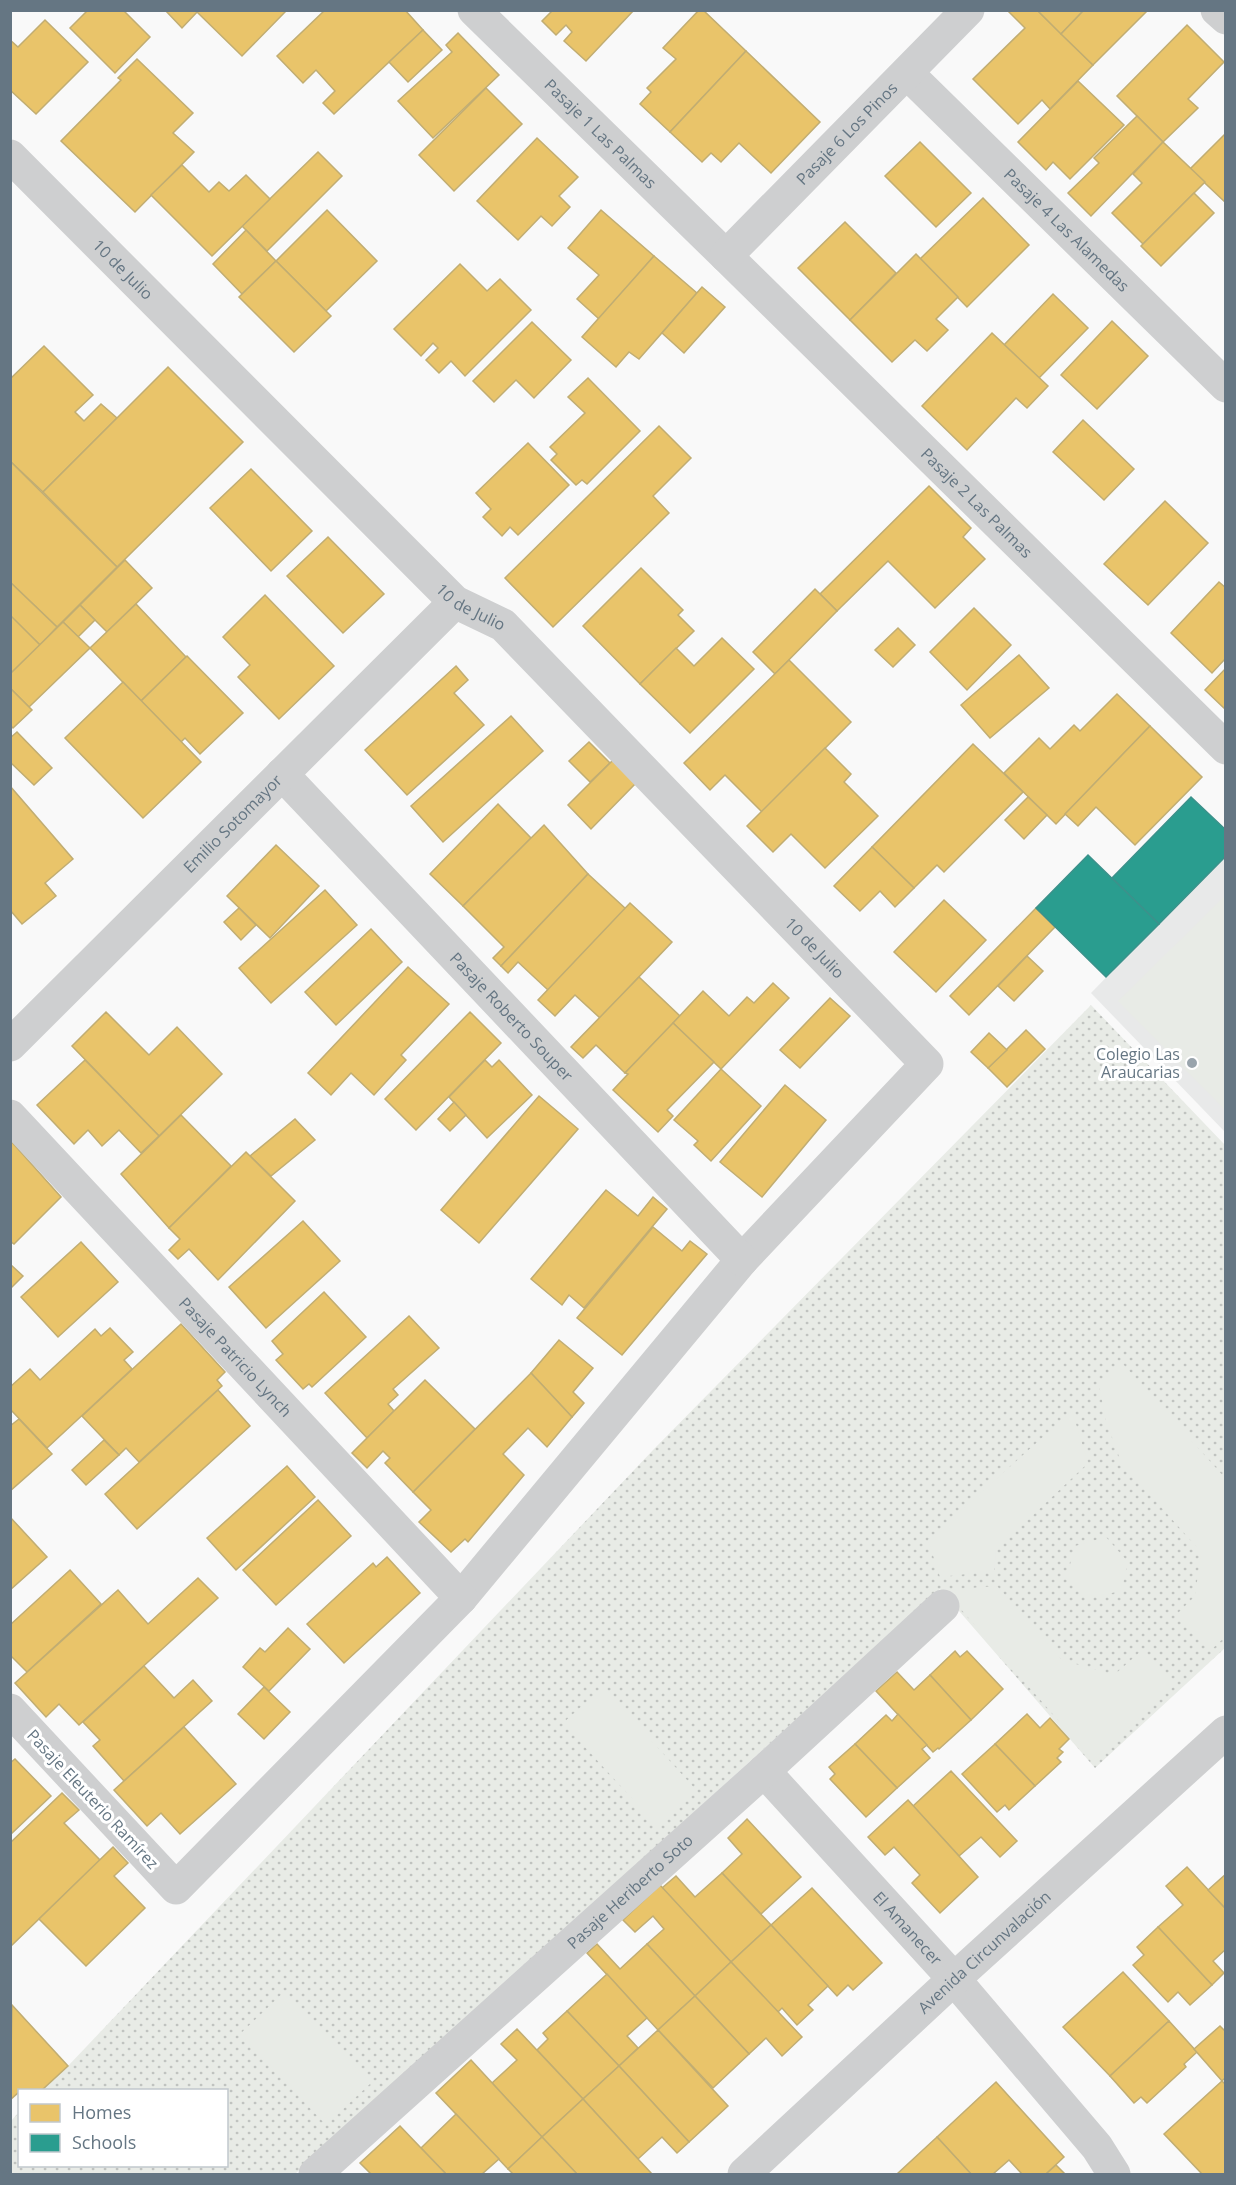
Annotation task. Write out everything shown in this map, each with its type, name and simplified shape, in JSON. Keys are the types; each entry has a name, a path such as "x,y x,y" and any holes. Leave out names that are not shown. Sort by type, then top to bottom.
{"street":[{"name":"Pasaje 1 Las Palmas","path":"474,10 726,256"},
{"name":"Pasaje 6 Los Pinos","path":"726,256 968,10"},
{"path":"1218,10 1226,18"},
{"name":"Pasaje 4 Las Alamedas","path":"907,73 1226,386"},
{"name":"10 de Julio","path":"10,156 455,602 503,625 927,1064 742,1260"},
{"name":"Pasaje 2 Las Palmas","path":"726,256 1226,748"},
{"name":"Emilio Sotomayor","path":"10,1045 455,602"},
{"name":"Pasaje Roberto Souper","path":"282,774 742,1260"},
{"name":"Pasaje Patricio Lynch","path":"10,1116 461,1598"},
{"path":"461,1598 742,1260"},
{"name":"Pasaje Eleuterio Ramírez","path":"10,1710 176,1888 461,1598"},
{"name":"Pasaje Heriberto Soto","path":"315,2175 764,1771 943,1606"},
{"name":"Avenida Circunvalación","path":"744,2175 954,1979 1226,1732"},
{"name":"El Amanecer","path":"764,1771 954,1979 1097,2146 1114,2175"}],"shaded area":[{"name":"Colegio Las Araucarias","path":"1225,856 1225,1132 1091,993"},
{"name":"Colegio Las Araucarias","path":"1225,896 1225,1110 1118,1001"},
{"path":"1091,1005 1225,1145 1225,1648 1095,1768 940,1589 295,2174 11,2174 11,2121 18,2113 18,2167 228,2167 228,2089 43,2089 68,2066 654,1449"},
{"path":"1123,1364 1225,1478 1225,1637 1212,1649 1178,1613 1195,1596 1201,1552 1121,1462 1106,1421 1099,1385"},
{"path":"1072,1411 1088,1463 996,1550 994,1571 940,1577 928,1540"},
{"path":"1106,1537 1128,1562 1121,1591 1088,1598 1067,1576 1075,1546"},
{"path":"997,1586 1062,1660 1114,1675 1140,1652 1174,1686 1093,1760 944,1590"},
{"path":"603,1687 697,1791 658,1827 563,1723"},
{"path":"284,1992 371,2083 326,2125 240,2034"}],"building: Homes":[{"path":"88,10 123,10 150,37 115,73 70,28"},
{"path":"165,10 199,10 182,28"},
{"path":"199,10 283,10 285,12 242,56 197,12"},
{"path":"325,10 405,10 423,30 334,114 323,103 335,91 316,70 303,83 277,56"},
{"path":"553,10 634,10 586,61 564,41 572,32 566,25 556,35 542,21"},
{"path":"699,10 703,10 746,51 670,132 640,104 651,92 647,88 676,59 663,48"},
{"path":"1007,10 1037,10 1093,65 1050,109 1042,100 1018,124 973,79 1025,28"},
{"path":"1037,10 1084,10 1061,34"},
{"path":"1084,10 1148,10 1093,65 1061,34"},
{"path":"45,20 88,62 36,114 10,90 10,40 18,47"},
{"path":"1187,25 1224,62 1188,99 1198,108 1163,142 1117,96"},
{"path":"423,30 442,50 408,82 389,62"},
{"path":"458,33 499,75 433,138 398,101 452,52 446,45"},
{"path":"746,51 820,122 771,173 739,143 721,162 711,153 702,162 670,132"},
{"path":"137,59 193,113 173,133 194,152 135,212 61,141 121,80 118,78"},
{"path":"1078,81 1124,125 1070,179 1053,162 1046,170 1018,142"},
{"path":"486,88 522,124 454,191 419,155"},
{"path":"1137,116 1163,142 1091,216 1068,193 1099,163 1094,158"},
{"path":"1226,133 1226,203 1190,169"},
{"path":"537,138 578,177 559,196 570,207 552,226 541,216 518,240 477,201"},
{"path":"920,142 971,193 936,227 885,176"},
{"path":"1163,142 1205,182 1143,244 1112,213 1142,183 1133,174"},
{"path":"318,152 342,176 267,251 242,226"},
{"path":"182,165 209,192 219,182 229,191 246,175 270,199 212,256 151,195"},
{"path":"1194,193 1214,213 1161,266 1141,246"},
{"path":"983,198 1029,245 967,307 920,259"},
{"path":"327,210 377,261 326,311 276,261"},
{"path":"601,210 654,256 599,319 577,299 599,275 568,248"},
{"path":"845,222 896,273 850,320 798,268"},
{"path":"246,230 276,261 242,294 213,264"},
{"path":"916,254 958,297 936,319 948,330 927,351 915,340 892,362 850,320"},
{"path":"654,256 697,293 639,359 629,352 616,367 582,337"},
{"path":"276,261 331,316 294,352 239,297"},
{"path":"460,264 487,291 500,279 531,310 465,376 451,361 439,373 426,360 438,348 433,343 421,356 394,329"},
{"path":"702,287 725,307 684,353 662,333"},
{"path":"1053,294 1088,328 1039,378 1004,345"},
{"path":"1112,321 1148,356 1097,409 1061,375"},
{"path":"532,322 571,360 534,398 516,380 494,402 473,381"},
{"path":"992,333 1048,386 1027,408 1016,398 967,450 922,406"},
{"path":"44,346 93,395 75,412 84,421 101,404 117,418 43,492 10,461 10,379"},
{"path":"168,367 243,442 117,567 43,492"},
{"path":"588,378 640,431 587,484 582,480 576,485 551,460 557,454 550,447 585,413 568,397"},
{"path":"1083,420 1134,469 1104,500 1053,452"},
{"path":"659,426 691,458 653,496 669,513 553,627 505,578"},
{"path":"528,443 569,485 518,535 510,527 502,536 483,517 491,509 476,493"},
{"path":"10,461 117,567 57,627 10,582"},
{"path":"251,469 312,531 271,571 210,508"},
{"path":"929,486 971,528 963,537 985,559 935,608 888,561 837,611 820,594"},
{"path":"1165,501 1208,543 1148,605 1104,564"},
{"path":"328,537 384,594 343,633 287,576"},
{"path":"125,560 152,588 107,632 80,605"},
{"path":"641,568 683,610 678,615 694,631 640,684 583,626"},
{"path":"10,582 57,627 40,645 10,616"},
{"path":"1219,582 1226,588 1226,658 1212,673 1171,633"},
{"path":"815,589 837,611 775,674 753,652"},
{"path":"265,595 334,666 279,719 238,677 250,665 223,637"},
{"path":"136,604 186,657 141,701 90,648"},
{"path":"80,605 95,620 78,637 63,622"},
{"path":"974,608 1011,645 967,690 930,652"},
{"path":"12,617 40,645 10,674 10,618"},
{"path":"63,622 90,648 29,707 10,688 10,674"},
{"path":"898,628 915,645 893,667 875,650"},
{"path":"722,638 754,669 690,733 640,684 676,648 694,666"},
{"path":"1019,655 1049,688 990,738 961,705"},
{"path":"187,656 243,713 200,754 185,738 181,742 141,701"},
{"path":"789,660 851,722 762,812 725,775 710,790 684,763"},
{"path":"456,666 468,680 454,693 484,725 407,795 365,750"},
{"path":"1226,668 1226,710 1205,690"},
{"path":"123,682 201,762 143,818 65,738"},
{"path":"10,688 32,710 13,728 10,725"},
{"path":"1117,694 1150,726 1056,824 1004,773 1039,738 1050,749 1074,725 1080,731"},
{"path":"511,716 543,751 443,842 411,806"},
{"path":"1150,726 1202,777 1135,845 1096,807 1078,826 1065,814"},
{"path":"17,732 52,768 34,785 10,762 10,738"},
{"path":"589,742 610,763 590,782 569,761"},
{"path":"973,744 1023,792 944,872 937,865 914,888 872,847"},
{"path":"825,748 851,774 844,782 878,816 825,868 791,834 773,852 747,826"},
{"path":"614,759 637,782 591,829 568,805"},
{"path":"10,786 73,859 45,883 56,896 22,924 10,910"},
{"path":"1028,797 1047,815 1024,839 1005,820"},
{"path":"498,804 531,838 463,906 430,874"},
{"path":"544,825 588,874 501,966 493,958 504,947 463,906"},
{"path":"276,845 319,886 270,938 227,896"},
{"path":"872,847 914,888 895,907 880,891 860,911 834,886"},
{"path":"588,874 626,909 548,990 518,962 508,973 501,966"},
{"path":"325,890 357,925 271,1003 239,968"},
{"path":"944,900 986,940 936,992 894,952"},
{"path":"630,903 672,942 600,1018 575,995 555,1016 538,1000"},
{"path":"239,908 256,925 241,940 224,922"},
{"path":"1036,908 1055,927 969,1015 950,996"},
{"path":"371,929 402,962 336,1025 305,992"},
{"path":"1027,956 1043,971 1014,1001 998,986"},
{"path":"408,967 449,1004 401,1055 406,1060 374,1095 351,1073 331,1095 308,1073"},
{"path":"639,977 680,1016 625,1073 596,1045 583,1058 571,1047"},
{"path":"773,983 789,998 721,1069 673,1023 703,991 729,1016 747,997 754,1003"},
{"path":"830,998 850,1016 800,1068 780,1050"},
{"path":"106,1012 149,1055 177,1027 222,1074 159,1136 72,1046"},
{"path":"470,1012 501,1043 416,1130 385,1099"},
{"path":"673,1023 714,1062 667,1110 673,1116 658,1132 613,1090 628,1074 625,1073"},
{"path":"1026,1030 1045,1049 1007,1087 988,1068"},
{"path":"989,1033 1007,1050 988,1068 971,1052"},
{"path":"85,1060 159,1136 141,1153 119,1130 102,1146 88,1130 74,1144 37,1105"},
{"path":"485,1060 492,1067 499,1060 532,1095 487,1138 449,1097"},
{"path":"721,1069 761,1106 711,1161 694,1145 698,1141 674,1120"},
{"path":"785,1085 826,1120 762,1197 720,1162"},
{"path":"539,1096 578,1129 479,1243 441,1210"},
{"path":"454,1102 466,1115 450,1131 438,1119"},
{"path":"181,1115 231,1166 169,1228 121,1174"},
{"path":"295,1119 315,1140 271,1176 250,1156"},
{"path":"10,1140 61,1197 14,1244 10,1241"},
{"path":"246,1152 295,1201 218,1280 189,1249 178,1259 169,1250 180,1239 169,1228"},
{"path":"606,1190 638,1216 653,1197 667,1209 584,1308 569,1295 562,1305 531,1279"},
{"path":"303,1221 340,1261 266,1328 229,1287"},
{"path":"653,1227 682,1251 690,1241 707,1254 622,1355 577,1318"},
{"path":"81,1242 118,1282 58,1337 21,1297"},
{"path":"10,1264 23,1276 10,1289"},
{"path":"324,1292 366,1337 312,1387 309,1384 303,1389 276,1360 283,1354 272,1341"},
{"path":"409,1316 439,1348 393,1389 398,1395 388,1404 394,1411 367,1438 325,1393"},
{"path":"181,1324 225,1372 217,1380 222,1386 139,1462 126,1448 119,1455 82,1416"},
{"path":"110,1328 133,1352 124,1360 132,1369 47,1448 10,1409 10,1387 30,1369 40,1380 95,1329 101,1336"},
{"path":"559,1340 593,1368 573,1392 584,1403 572,1417 531,1373"},
{"path":"531,1373 572,1417 547,1447 528,1428 503,1454 524,1475 468,1542 465,1539 451,1552 419,1522 431,1510 413,1492"},
{"path":"425,1380 475,1429 413,1492 385,1463 390,1458 383,1451 367,1468 352,1453"},
{"path":"218,1390 250,1426 137,1529 105,1494"},
{"path":"19,1419 52,1454 10,1491 10,1426"},
{"path":"104,1440 119,1455 86,1485 72,1470"},
{"path":"287,1466 315,1497 236,1570 207,1538"},
{"path":"318,1500 351,1536 276,1605 243,1570"},
{"path":"10,1517 47,1557 10,1590"},
{"path":"387,1557 420,1593 344,1663 307,1624 373,1563 376,1567"},
{"path":"70,1570 101,1604 27,1672 10,1655 10,1625"},
{"path":"198,1578 218,1598 79,1725 59,1704 46,1717 15,1683 118,1590 148,1624"},
{"path":"288,1628 310,1649 269,1691 243,1667 260,1648 265,1652"},
{"path":"955,1651 960,1657 967,1651 1003,1689 971,1720 930,1675"},
{"path":"144,1666 174,1698 193,1680 212,1701 124,1781 93,1746 100,1740 83,1722"},
{"path":"897,1672 914,1690 930,1675 971,1720 933,1752 876,1691"},
{"path":"264,1687 290,1712 264,1739 238,1714"},
{"path":"898,1714 927,1745 922,1749 930,1758 897,1788 855,1744 886,1715 892,1721"},
{"path":"1027,1714 1040,1728 1050,1718 1069,1739 1059,1749 1063,1752 1057,1758 1061,1762 1035,1786 995,1744"},
{"path":"184,1727 236,1784 180,1834 161,1813 147,1826 114,1790"},
{"path":"855,1744 897,1788 866,1817 830,1779 835,1774 829,1767"},
{"path":"995,1744 1035,1786 1009,1810 1005,1805 997,1812 962,1774"},
{"path":"15,1759 51,1796 10,1835 10,1763"},
{"path":"951,1771 1017,1841 1000,1857 981,1837 959,1856 913,1806"},
{"path":"62,1793 79,1810 64,1823 100,1860 10,1947 10,1843"},
{"path":"908,1800 978,1877 940,1913 912,1883 920,1875 894,1847 885,1855 868,1837"},
{"path":"747,1819 801,1877 761,1914 722,1873 742,1854 728,1838"},
{"path":"113,1847 128,1863 114,1876 145,1908 86,1966 39,1919"},
{"path":"1187,1867 1226,1909 1226,1949 1213,1961 1224,1973 1212,1985 1158,1927 1183,1905 1166,1886"},
{"path":"722,1873 771,1925 731,1962 662,1888 676,1876 695,1897"},
{"path":"1226,1874 1226,1909 1208,1890"},
{"path":"660,1885 731,1962 695,1996 647,1944 664,1929 653,1916 635,1932 623,1920"},
{"path":"812,1888 882,1963 853,1990 848,1985 837,1996 771,1925"},
{"path":"771,1925 828,1986 808,2005 813,2010 797,2025 782,2008 778,2012 731,1962"},
{"path":"1158,1927 1212,1985 1190,2005 1178,1992 1168,2002 1133,1965 1144,1955 1137,1947"},
{"path":"597,1944 620,1969 647,1944 695,1996 658,2030 587,1953"},
{"path":"731,1962 802,2037 782,2056 766,2038 749,2054 695,1996"},
{"path":"1123,1972 1169,2021 1110,2076 1063,2027"},
{"path":"607,1974 647,2018 627,2036 638,2048 619,2066 567,2011"},
{"path":"695,1996 749,2054 713,2088 658,2030"},
{"path":"12,2005 68,2066 43,2089 18,2089 18,2093 10,2100"},
{"path":"567,2011 619,2066 583,2099 537,2050 548,2039 543,2033"},
{"path":"1169,2021 1197,2052 1184,2064 1186,2067 1147,2103 1141,2097 1134,2103 1110,2076"},
{"path":"1220,2026 1226,2032 1226,2077 1222,2081 1194,2049"},
{"path":"517,2029 583,2099 542,2137 492,2083 517,2060 501,2044"},
{"path":"658,2030 728,2106 689,2142 619,2066"},
{"path":"471,2060 542,2137 508,2169 436,2093"},
{"path":"619,2066 689,2142 677,2153 662,2137 638,2159 583,2099"},
{"path":"1222,2081 1226,2085 1226,2173 1202,2174 1164,2134"},
{"path":"996,2082 1064,2157 1046,2174 1022,2174 1009,2160 993,2174 971,2174 937,2137"},
{"path":"583,2099 652,2174 577,2174 542,2137"},
{"path":"456,2114 499,2159 482,2174 446,2174 421,2148"},
{"path":"400,2126 446,2174 371,2174 360,2163"},
{"path":"542,2137 577,2174 513,2174 508,2169"},
{"path":"937,2137 971,2174 897,2174"},
{"path":"1056,2165 1065,2174 1046,2174"}],"building: Schools":[{"path":"1191,797 1226,830 1226,856 1159,924 1112,878"},
{"path":"1088,855 1159,924 1106,977 1036,908"}],"place":[{"name":"Colegio Las Araucarias","path":"1192,1063"}]}
